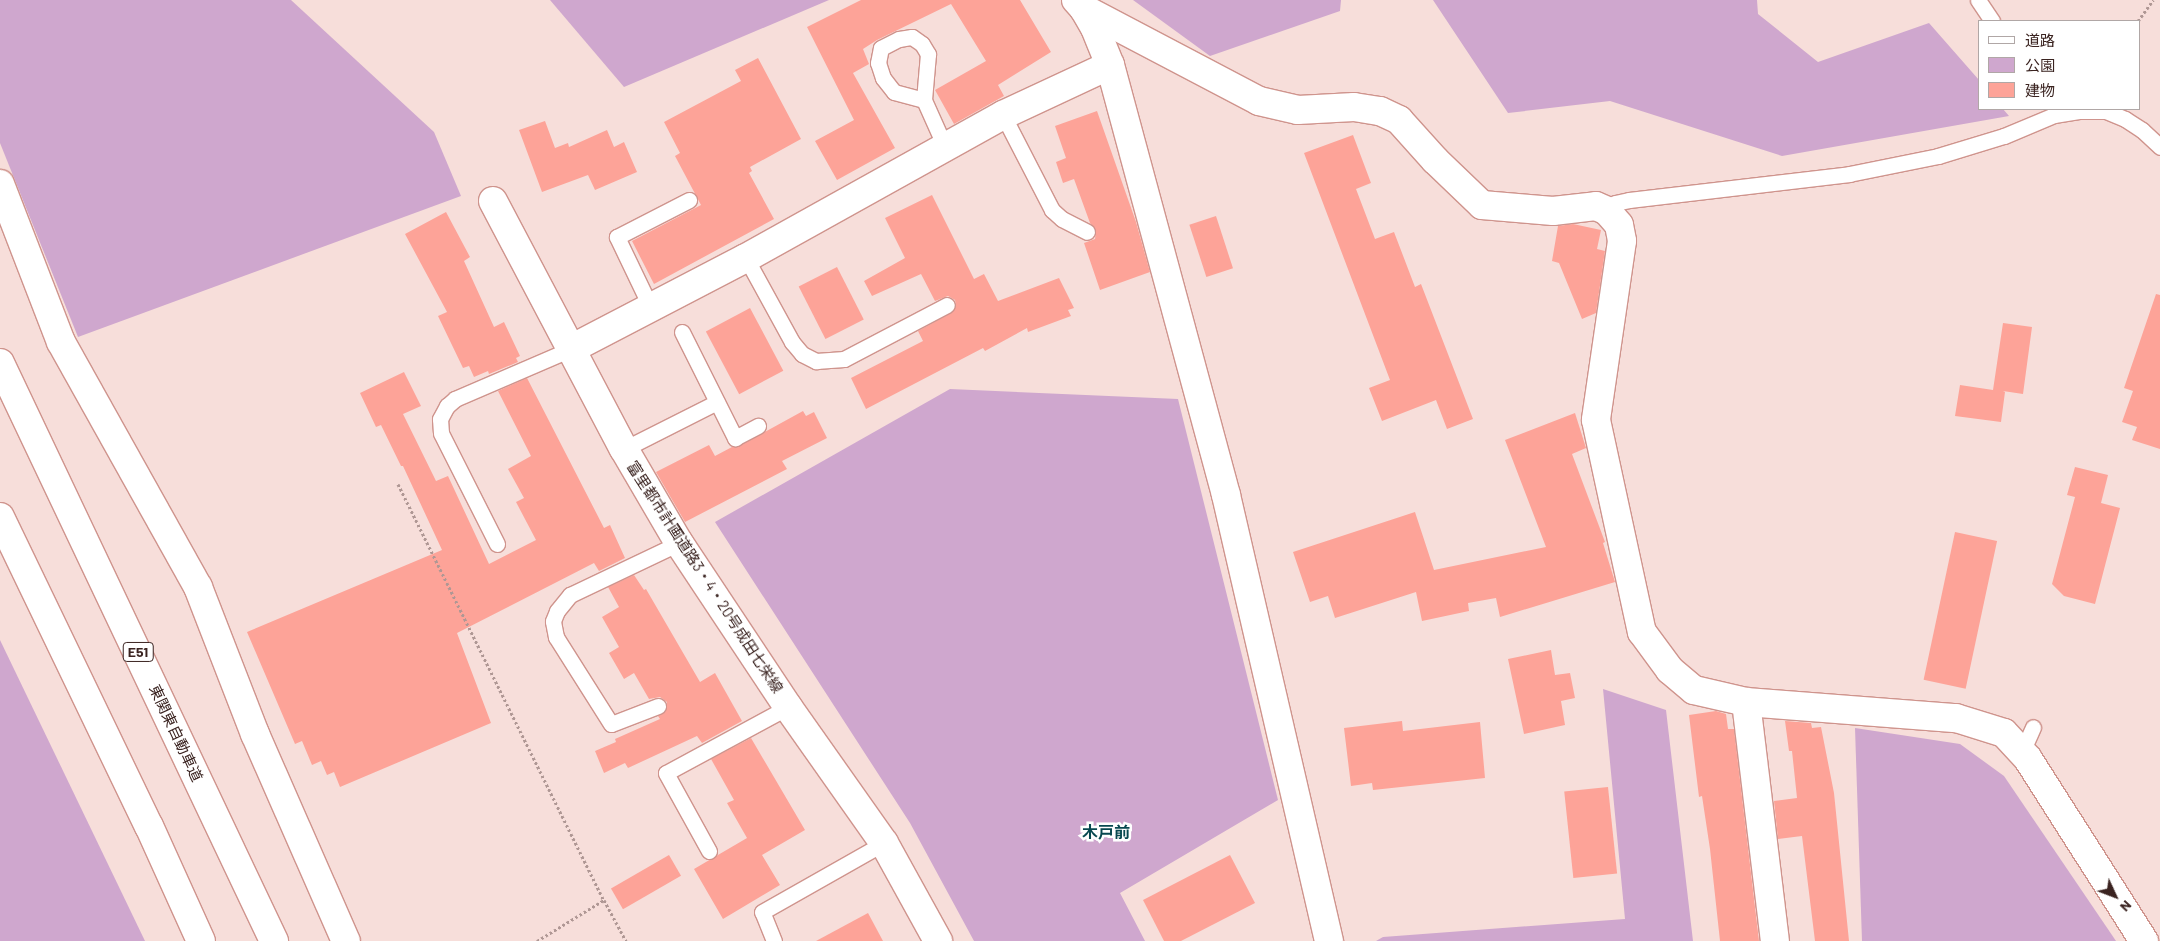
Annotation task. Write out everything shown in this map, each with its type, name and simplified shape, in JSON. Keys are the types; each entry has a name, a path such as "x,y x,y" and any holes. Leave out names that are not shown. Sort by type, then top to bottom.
{"main road":[{"path":"1080,4 1095,28 1110,65 1226,494 1329,941"},
{"path":"1080,4 1259,101 1298,110 1354,106 1380,111 1399,120 1435,160 1482,205 1553,211 1596,206 1607,211 1619,225 1622,242 1596,420 1642,632 1670,670 1694,690 1746,702 1956,718 2004,733 2022,752 2144,941"},
{"path":"571,349 746,258 1003,115 1110,65"},
{"path":"0,184 61,342 198,587 255,734 346,941"},
{"name":"富里都市計画道路3・4・20号成田七栄線","path":"493,201 624,449 680,542 788,707 884,843 938,941"},
{"name":"東関東自動車道","path":"0,363 274,941"},
{"path":"0,517 149,826 201,941"},
{"path":"1746,702 1775,941"}],"lane":[{"path":"1978,0 1991,20"},
{"path":"924,100 945,147"},
{"path":"1607,211 1615,204 1629,200 1849,174 1938,156 2004,136 2052,112 2106,111 2125,118 2142,130 2160,147"},
{"path":"1003,115 1052,210 1062,219 1087,232"},
{"path":"651,308 616,237 689,200"},
{"path":"746,258 792,342 802,354 816,361 844,358 947,305"},
{"path":"682,332 735,438 758,426"},
{"path":"497,544 441,432 440,418 447,406 455,399 571,349"},
{"path":"624,449 717,402"},
{"path":"658,706 611,724 556,637 553,621 557,611 570,595 680,542"},
{"path":"709,851 666,773 788,707"},
{"path":"2022,752 2033,727"},
{"path":"774,941 762,912 884,843"}],"path":[{"path":"2139,20 2153,0"},
{"path":"398,484 626,941"},
{"path":"536,941 604,900"}],"green space":[{"path":"0,0 291,0 434,132 461,196 78,337 0,143"},
{"path":"550,0 829,0 624,87"},
{"path":"1133,0 1341,0 1340,11 1210,56"},
{"path":"1433,0 1757,0 1758,14 1818,62 1929,23 1978,79 1978,110 2004,110 2009,116 1782,156 1610,101 1508,113"},
{"path":"950,389 1178,399 1278,800 1120,893 1145,941 974,941 910,823 715,522"},
{"path":"0,640 145,941 0,941"},
{"path":"1603,689 1666,710 1693,941 1376,941 1383,937 1625,919"},
{"path":"1855,728 1960,744 2004,776 2116,941 1862,941"}],"building":[{"path":"861,0 1020,0 1051,52 998,85 1004,96 954,124 935,90 986,61 951,4 877,40 863,49 869,64 853,73 895,148 837,180 815,141 854,120 807,27"},
{"path":"758,58 801,139 750,167 752,171 749,173 774,219 654,284 632,241 701,205 675,156 680,153 664,122 741,81 735,70"},
{"path":"1097,111 1136,222 1150,272 1100,290 1084,243 1095,239 1096,231 1090,223 1074,179 1063,183 1056,162 1066,158 1055,126"},
{"path":"545,121 555,148 568,143 569,147 607,130 614,147 624,142 637,172 595,190 588,175 542,192 519,130"},
{"path":"1353,135 1371,183 1356,189 1375,239 1394,232 1415,287 1421,284 1473,419 1447,429 1436,400 1382,421 1369,388 1390,380 1304,153"},
{"path":"932,195 974,279 984,274 998,301 1059,278 1074,308 1068,310 1071,316 1028,332 1027,328 985,351 983,348 866,409 851,378 923,341 918,331 951,313 956,306 955,300 948,296 935,301 921,274 872,296 864,281 905,258 885,218"},
{"path":"446,212 470,257 464,261 494,327 504,322 520,356 516,358 518,362 489,374 488,371 474,377 469,366 463,368 438,316 447,312 405,234"},
{"path":"1216,216 1233,268 1206,277 1189,225"},
{"path":"1573,224 1601,230 1597,249 1605,251 1596,313 1582,319 1559,263 1552,261 1558,226"},
{"path":"837,267 864,320 825,339 799,287"},
{"path":"2156,294 2160,295 2160,449 2132,440 2137,427 2122,422 2133,391 2124,388"},
{"path":"750,308 783,371 739,394 706,331"},
{"path":"2003,323 2032,327 2023,394 2003,391 2005,392 2001,422 1955,416 1960,385 1993,390"},
{"path":"404,372 421,406 403,414 436,481 448,476 489,564 536,540 516,502 524,498 508,469 531,456 498,391 527,378 604,528 610,525 625,558 599,571 594,563 457,633 491,723 340,787 334,772 327,775 321,761 312,765 302,741 295,744 247,632 442,550 403,466 401,466 381,425 376,427 360,393"},
{"path":"803,411 806,416 814,412 827,438 782,461 787,469 685,522 656,472 709,445 715,456 732,447 739,446"},
{"path":"1575,413 1586,448 1572,454 1605,542 1603,543 1615,582 1500,617 1496,598 1468,603 1469,611 1422,621 1416,592 1335,618 1328,596 1310,602 1293,552 1415,512 1434,570 1546,547 1505,440"},
{"path":"2075,467 2108,475 2101,503 2120,508 2095,604 2064,596 2052,584 2075,497 2067,495"},
{"path":"1955,532 1997,541 1966,689 1924,680"},
{"path":"634,575 644,590 646,589 700,682 715,673 742,721 702,743 697,736 628,768 625,763 604,773 595,751 616,742 615,739 660,719 658,716 665,712 667,707 667,702 660,697 649,699 634,673 624,679 609,653 619,647 602,617 619,607 608,587"},
{"path":"1551,650 1555,675 1570,673 1575,698 1561,701 1565,725 1524,734 1508,659"},
{"path":"1716,711 1726,714 1728,729 1734,729 1759,941 1720,941 1710,849 1702,796 1699,797 1689,715"},
{"path":"1402,721 1403,731 1480,722 1485,778 1373,790 1372,783 1351,786 1344,728"},
{"path":"1785,721 1811,723 1812,728 1821,727 1834,793 1849,941 1815,941 1802,836 1778,839 1774,801 1797,798 1792,751 1789,751"},
{"path":"751,738 805,830 762,855 780,885 723,919 694,869 747,838 727,803 734,800 711,759"},
{"path":"1608,787 1617,874 1573,878 1564,792"},
{"path":"669,855 681,876 623,909 611,889"},
{"path":"1230,855 1255,903 1181,941 1164,941 1143,900"},
{"path":"868,913 883,941 816,941"}],"district":[{"name":"木戸前","path":"1106,832"}]}
